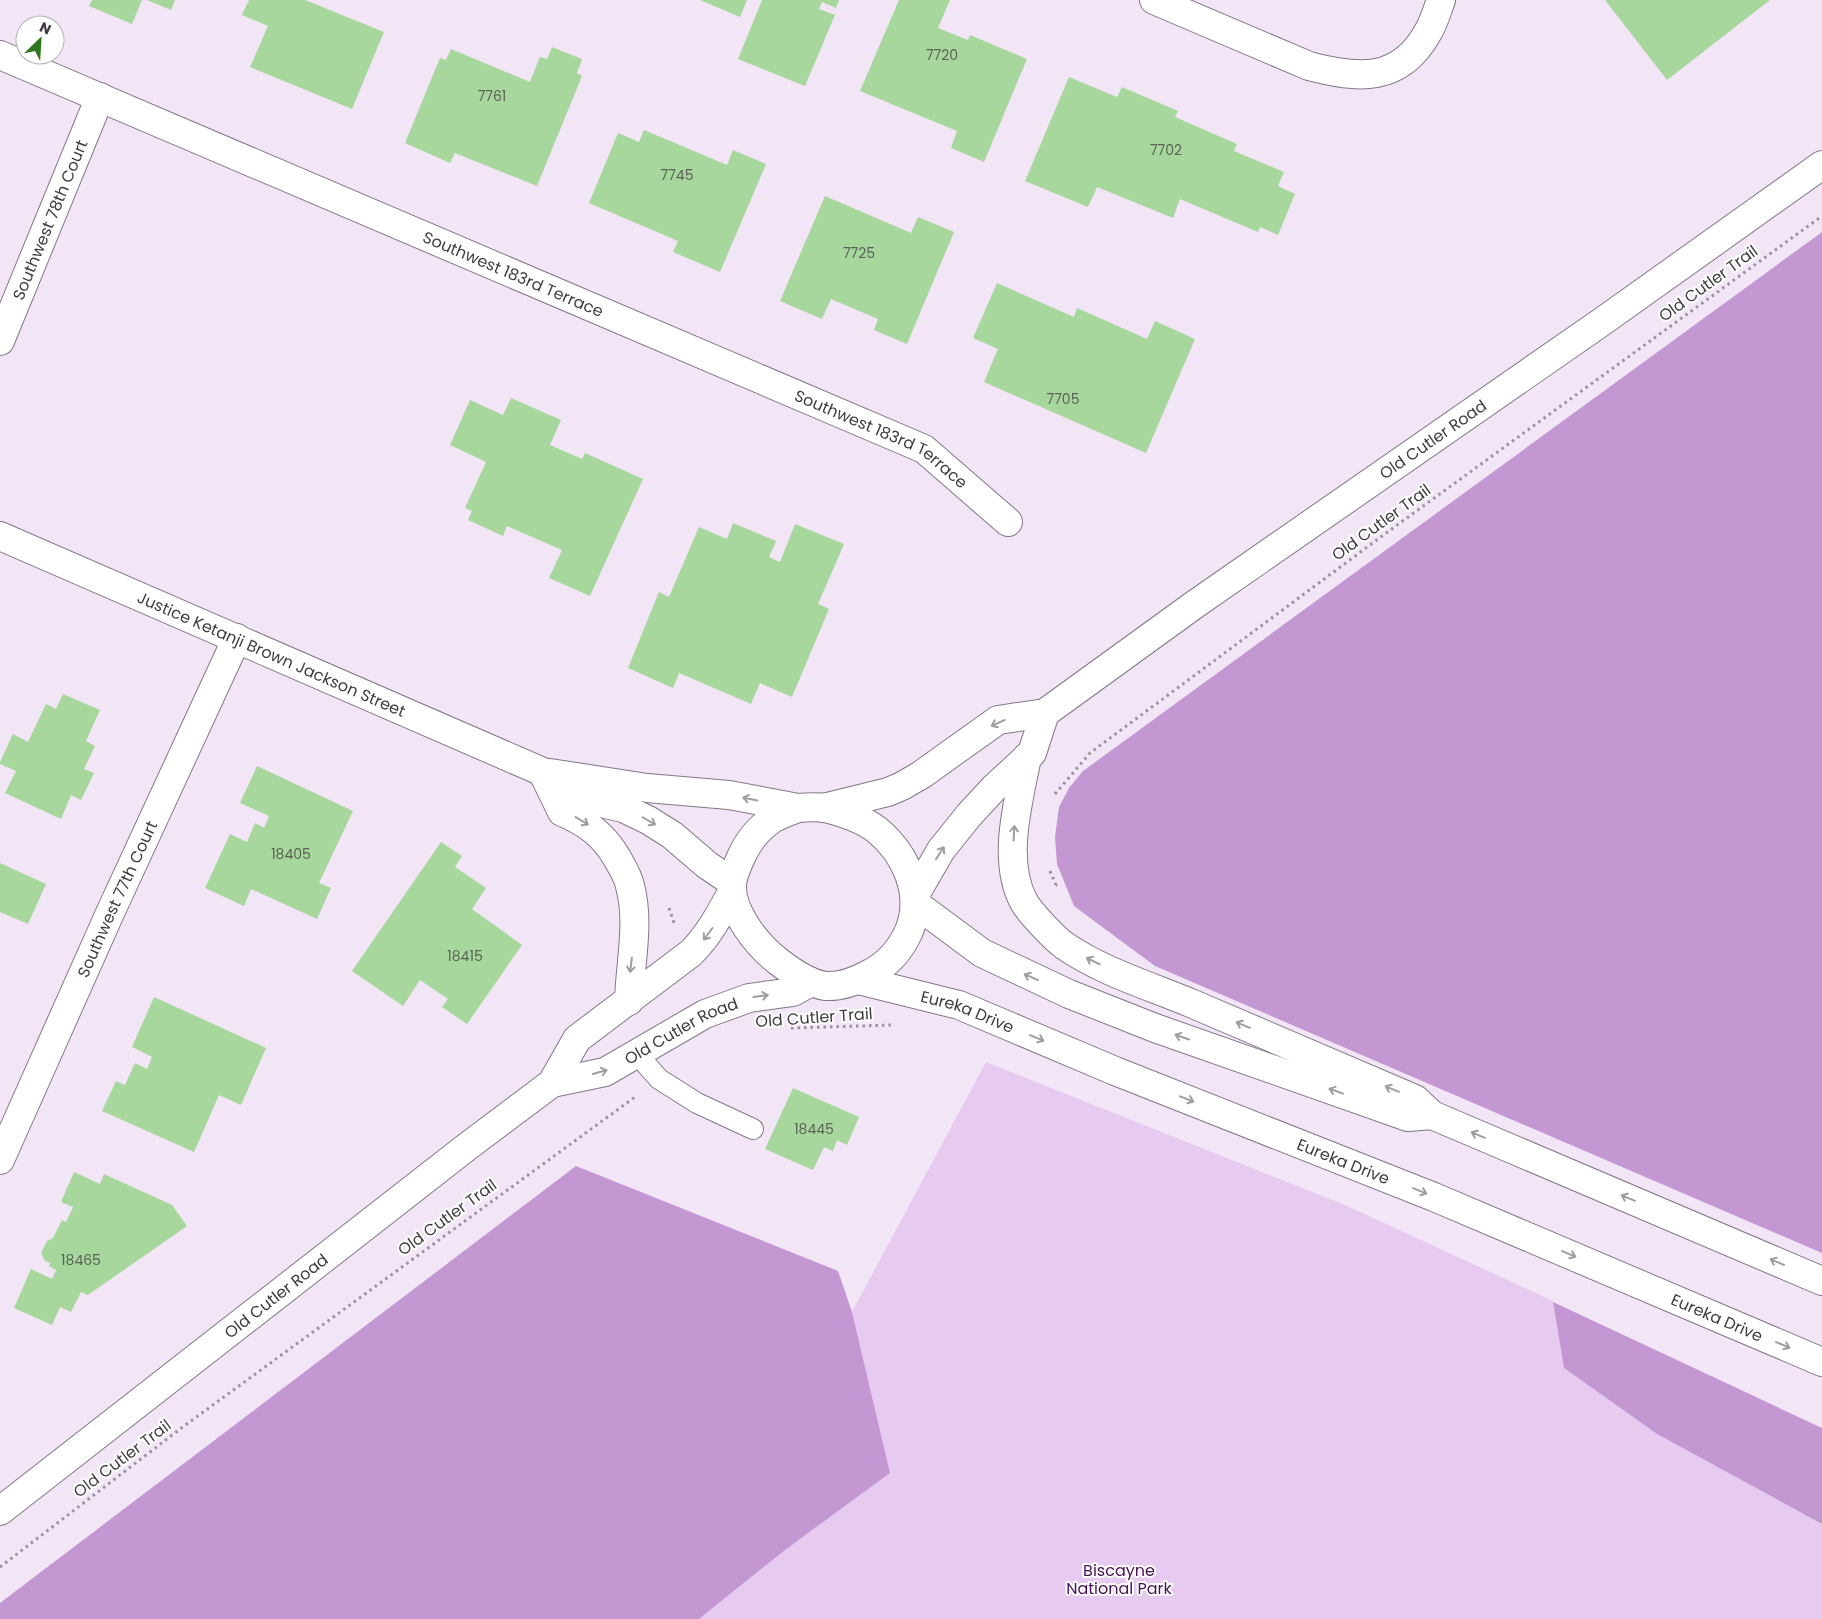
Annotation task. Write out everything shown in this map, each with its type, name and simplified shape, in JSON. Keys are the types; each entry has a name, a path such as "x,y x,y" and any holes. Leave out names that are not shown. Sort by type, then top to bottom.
{"street":[{"path":"1154,0 1310,66 1333,72 1357,74 1380,74 1399,65 1413,54 1428,32 1441,0"},
{"name":"Southwest 183rd Terrace","path":"0,55 924,450 1008,522"},
{"name":"Southwest 78th Court","path":"0,341 100,97"},
{"name":"Old Cutler Road","path":"810,808 888,792 921,775 998,720 1045,713 1194,605 1603,321 1822,165"},
{"name":"Justice Ketanji Brown Jackson Street","path":"0,536 543,772 584,799 622,808 648,820 672,835 732,887"},
{"name":"Southwest 77th Court","path":"0,1160 110,913 237,638"},
{"path":"915,900 941,850 969,815 1032,752 1045,713"},
{"path":"1027,757 1014,829 1013,855 1016,880 1024,902 1064,945 1116,972 1416,1099 1432,1115 1822,1281"},
{"path":"543,772 562,812 576,818 604,838 630,885 634,909 628,1001"},
{"name":"Justice Ketanji Brown Jackson Street","path":"543,772 647,788 729,795 810,808"},
{"path":"810,808 855,818 876,829 892,845 905,865 915,900 914,917 910,930 900,948 877,970 858,980 839,985 826,986 811,982 765,952 742,919 732,887 744,852 757,833 775,817 810,808"},
{"name":"Old Cutler Road","path":"0,1511 468,1146 552,1083 577,1039 685,958 702,942 714,927 732,887"},
{"path":"915,900 982,953 1069,994 1155,1028 1408,1118 1432,1115"},
{"name":"Eureka Drive","path":"858,980 958,1005 1115,1071 1434,1197 1822,1362"},
{"name":"Old Cutler Road","path":"552,1083 605,1072 705,1014 721,1007 749,998 793,992 811,982"}],"lane":[{"path":"636,1053 659,1079 697,1103 753,1129"}],"path":[{"name":"Old Cutler Trail","path":"1052,799 1061,785 1090,753 1378,539 1822,216"},
{"path":"1048,866 1056,885 1048,888"},
{"name":"Old Cutler Trail","path":"789,1028 897,1024"},
{"name":"Old Cutler Trail","path":"0,1567 180,1429 659,1079"}],"green space":[{"name":"Biscayne National Park","path":"986,1062 1345,1205 1553,1301 1564,1368 1657,1434 1822,1524 1822,1619 699,1619 785,1550 890,1473 852,1312"}],"shaded area":[{"path":"1822,232 1822,1253 1155,966 1074,906 1057,864 1055,837 1059,807 1069,788 1083,771"},
{"path":"576,1166 838,1271 852,1312 890,1473 785,1550 699,1619 0,1619 0,1603"},
{"path":"1553,1302 1822,1428 1822,1524 1657,1434 1564,1368"}],"building":[{"path":"92,0 142,0 132,24 89,6"},
{"path":"147,0 175,0 171,10"},
{"path":"249,0 305,0 384,32 352,109 250,67 268,26 242,15"},
{"path":"700,0 747,0 740,17"},
{"path":"762,0 839,0 836,8 822,2 819,9 835,15 805,86 738,59"},
{"path":"899,0 950,0 938,28 968,40 970,35 1027,59 984,162 951,148 957,131 860,91"},
{"path":"1605,0 1770,0 1667,80"},
{"path":"552,47 582,59 577,73 582,76 537,186 455,153 450,163 405,143 440,58 446,60 451,49 530,82 540,57 547,59"},
{"path":"1069,77 1117,97 1122,87 1178,111 1175,117 1237,144 1234,151 1284,172 1278,186 1295,194 1278,235 1260,227 1258,232 1180,199 1173,218 1097,187 1088,207 1025,181"},
{"path":"644,130 727,165 733,150 766,164 720,272 673,252 678,241 589,203 618,133 639,142"},
{"path":"825,196 911,233 918,217 954,232 907,344 874,330 878,319 831,299 822,319 780,301"},
{"path":"997,283 1074,317 1077,308 1147,339 1155,321 1195,339 1146,453 984,382 998,349 973,338"},
{"path":"511,398 561,420 550,445 582,459 585,453 643,479 590,596 549,578 562,550 507,526 503,536 468,520 472,511 465,508 486,462 450,445 470,400 503,415"},
{"path":"733,523 776,541 769,557 780,562 795,524 844,544 818,604 829,609 792,697 760,683 751,704 679,673 673,688 628,668 659,592 669,597 699,527 727,539"},
{"path":"63,694 100,710 86,741 95,746 84,769 94,773 81,800 71,795 61,819 5,793 16,771 0,764 0,762 13,734 28,742 46,704 56,709"},
{"path":"257,766 353,811 319,883 331,888 317,919 251,889 244,906 205,888 230,834 247,842 255,823 264,828 269,816 240,803"},
{"path":"441,842 462,856 455,867 486,888 472,909 522,945 467,1024 442,1007 448,999 420,980 403,1006 352,971"},
{"path":"0,863 46,884 28,924 0,912"},
{"path":"154,997 266,1048 241,1105 219,1095 194,1152 102,1111 116,1081 125,1085 135,1063 147,1069 152,1057 132,1047"},
{"path":"793,1088 859,1117 847,1145 837,1140 833,1151 824,1147 813,1170 765,1149"},
{"path":"74,1172 100,1184 104,1174 172,1205 187,1226 88,1295 81,1292 71,1312 60,1307 52,1325 14,1308 31,1269 52,1279 56,1270 49,1266 50,1263 45,1261 41,1253 47,1241 53,1238 62,1220 66,1222 73,1207 61,1202"}]}
